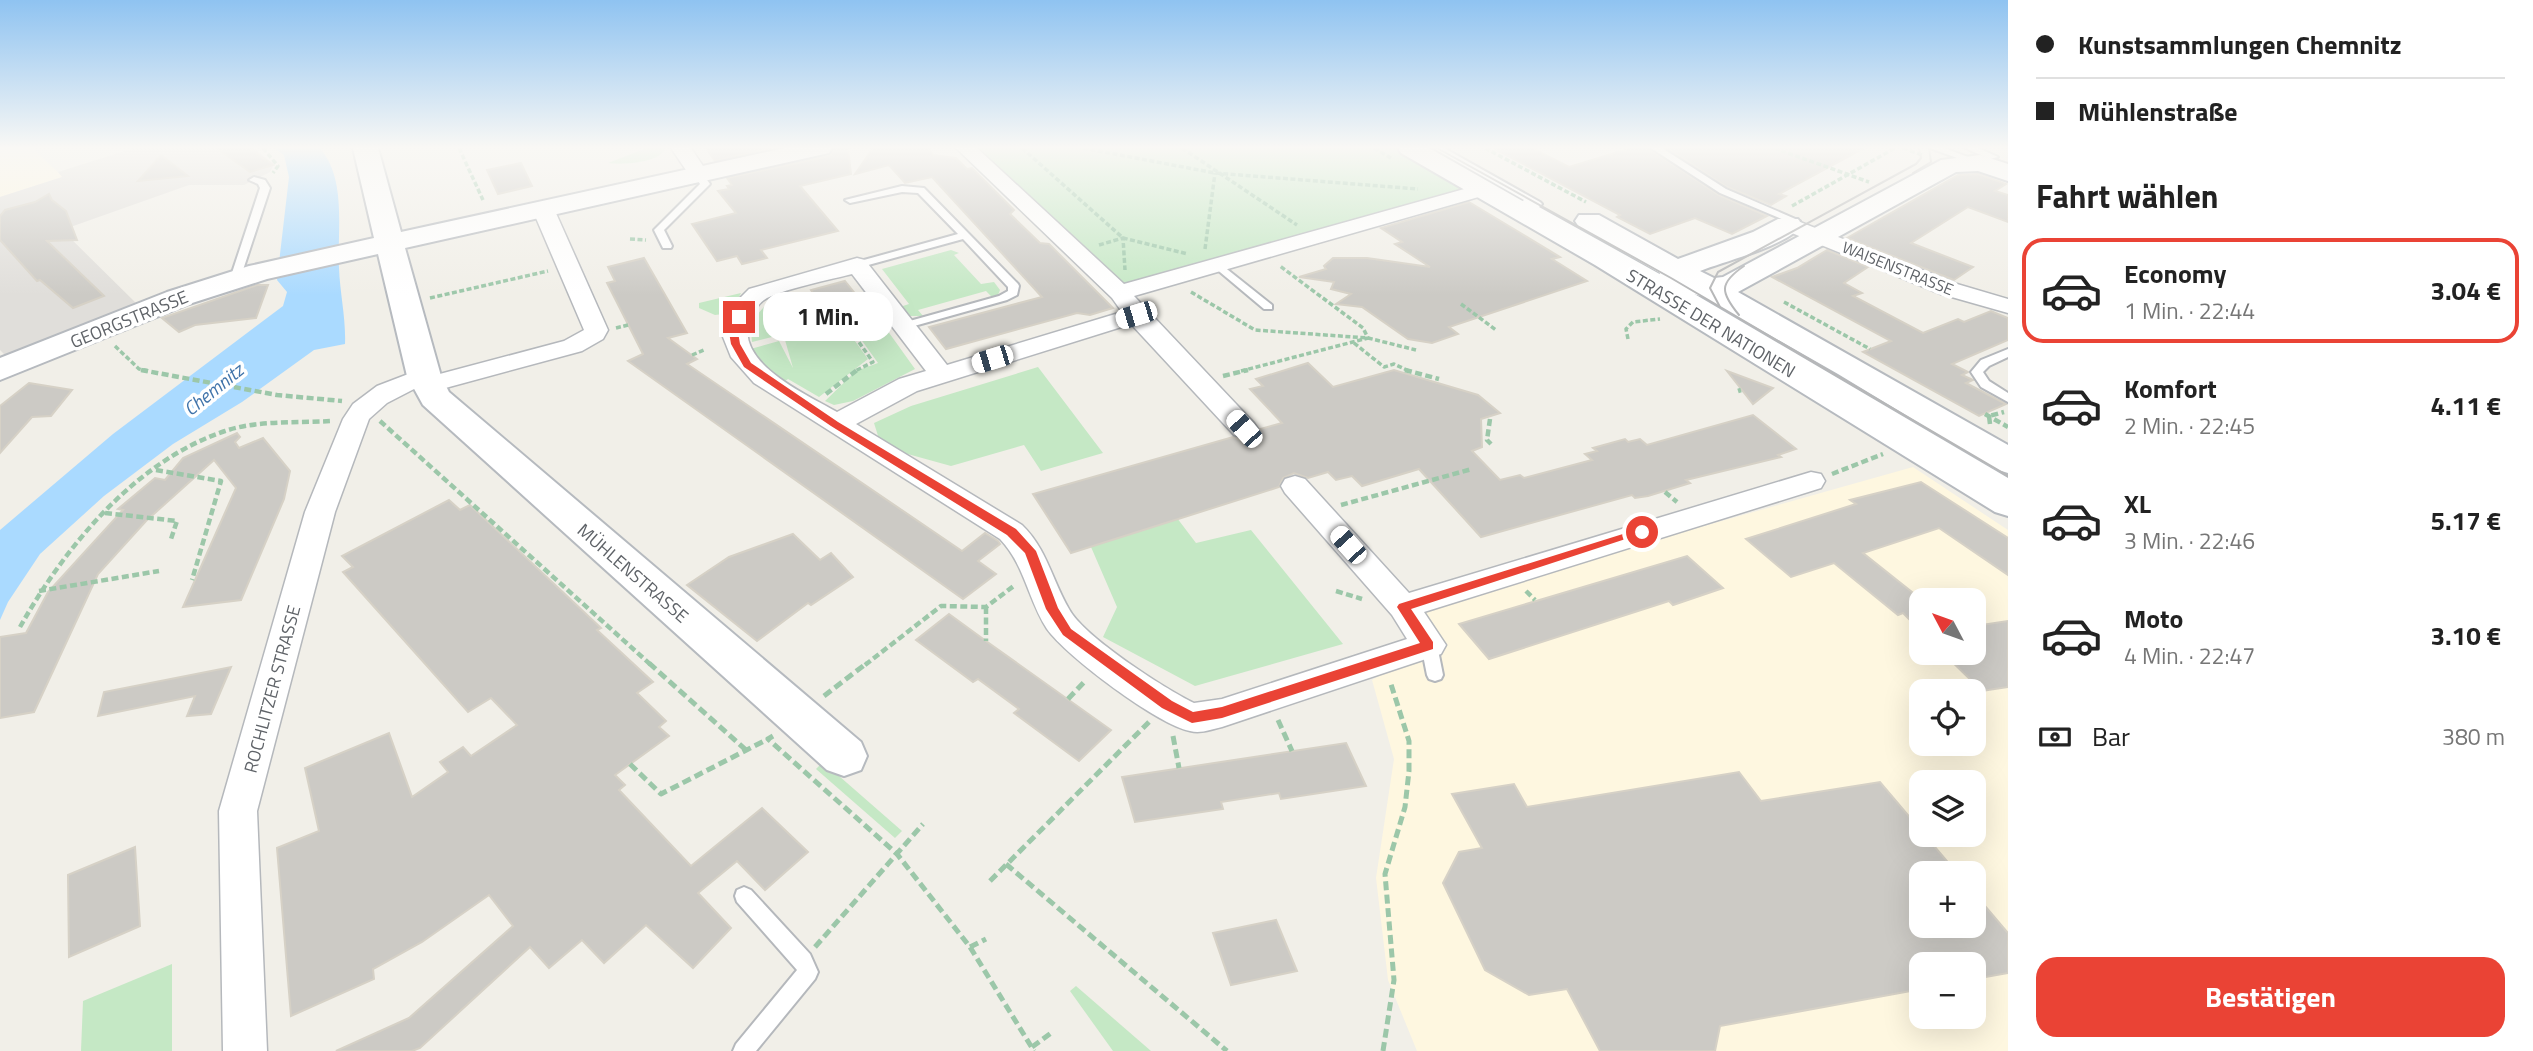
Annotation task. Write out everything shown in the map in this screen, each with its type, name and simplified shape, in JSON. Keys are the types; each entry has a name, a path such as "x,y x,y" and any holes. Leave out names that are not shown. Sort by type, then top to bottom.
{"main road":[{"name":"MÜHLENSTRASSE","path":"379,197 426,381 445,409 783,728 844,756"},
{"path":"392,244 604,197"},
{"name":"STRASSE DER NATIONEN","path":"1495,197 1605,259 1702,300 2008,461"},
{"name":"STRASSE DER NATIONEN","path":"1536,197 1672,279"},
{"path":"1672,279 1675,297 1702,300 1740,278 1801,227 1846,197"},
{"path":"1605,259 1672,279 1763,238 1801,227 1873,197"},
{"name":"GEORGSTRASSE","path":"7,372 99,331 247,276 392,244"},
{"name":"STRASSE DER NATIONEN","path":"1702,300 1911,443 2008,503"}],"street":[{"path":"1021,197 1122,286 1136,315 1202,381 1244,429"},
{"path":"1122,286 1169,278 1211,261 1263,252 1457,197"},
{"path":"360,412 379,395 573,346 594,334 596,330 593,320 544,211"},
{"name":"WAISENSTRASSE","path":"1801,227 1949,289 2008,306"},
{"path":"941,374 857,265 757,294 747,303 733,332 738,351 747,365 825,418 1012,532 1030,551 1048,599 1067,632 1167,704 1192,717 1222,713 1383,660 1432,660 1403,607 1295,486"},
{"path":"825,418 941,374 1136,315"},
{"name":"ROCHLITZER STRASSE","path":"245,1051 239,811 320,512 360,412"},
{"path":"1403,607 1819,478"}],"lane":[{"path":"247,276 263,197"},
{"path":"667,246 659,230 692,197"},
{"path":"850,200 863,197"},
{"path":"903,326 998,300 1013,293 1011,283 930,197"},
{"path":"1519,197 1672,279 2008,484"},
{"path":"1525,197 1672,279 2008,476"},
{"path":"1736,197 1801,227"},
{"path":"857,265 967,235"},
{"path":"1211,261 1268,307"},
{"path":"2008,353 1985,363 1977,372 1985,384 2008,398"},
{"path":"743,1051 808,972 803,961 744,896"}],"path":[{"path":"1076,197 1124,238 1191,255"},
{"path":"1211,261 1214,197"},
{"path":"1253,197 1305,230"},
{"path":"1122,286 1124,238"},
{"path":"1092,247 1124,238"},
{"path":"1263,252 1363,328 1368,338"},
{"path":"407,303 567,260"},
{"path":"1169,278 1255,330 1368,338 1416,349"},
{"path":"1740,278 1870,349"},
{"path":"1461,304 1496,330"},
{"path":"1628,339 1626,329 1629,325 1648,319"},
{"path":"825,418 822,397 864,364 873,362 846,324"},
{"path":"99,331 139,369 278,395 325,397 360,412 747,751"},
{"path":"1202,381 1368,338"},
{"path":"1354,343 1384,367 1394,364 1410,372 1439,379"},
{"path":"692,355 704,350"},
{"path":"225,386 231,381"},
{"path":"19,627 38,591 104,513 192,444 227,430 360,412"},
{"path":"2003,412 1987,415 2008,427"},
{"path":"1490,419 1487,440 1491,444"},
{"path":"1819,478 1911,443"},
{"path":"1318,512 1472,468"},
{"path":"156,470 221,481 191,580"},
{"path":"104,513 177,521 170,542"},
{"path":"631,764 662,794 747,751 783,728 941,606 986,607 1038,568"},
{"path":"38,591 159,571"},
{"path":"986,607 986,641"},
{"path":"1383,660 1409,741 1405,807 1385,874 1394,980 1383,1051"},
{"path":"1268,698 1292,751"},
{"path":"990,881 1167,704"},
{"path":"783,728 897,854 970,947 1033,1049 1051,1033"},
{"path":"803,961 923,824"},
{"path":"1006,864 1227,1051"},
{"path":"970,947 986,939"}],"shaded area":[{"path":"0,197 155,197 62,230 138,305 6,356 0,350"},
{"path":"1913,467 2008,530 2008,1051 1417,1051 1388,980 1376,878 1394,759 1372,680 1428,648 1403,611"}],"green space":[{"path":"1023,197 1449,197 1122,289"},
{"path":"951,250 959,253 954,255 981,284 994,282 1000,290 998,295 992,297 986,291 918,310 923,316 906,316 897,308 909,304 882,269"},
{"path":"741,293 731,313 715,315 699,308 699,303"},
{"path":"779,296 800,302 790,310 776,336 752,342 752,328 757,315"},
{"path":"877,316 915,369 853,401 834,405 825,401 856,371 878,363 850,324"},
{"path":"842,323 868,359 819,397 788,379 784,382 747,350 779,341 793,368 785,340"},
{"path":"1038,367 1103,453 1041,471 1024,445 951,466 904,453 879,439 874,423 911,406"},
{"path":"1177,518 1196,543 1251,530 1343,644 1195,686 1103,637 1117,607 1091,547"},
{"path":"823,762 902,831 895,838 816,769"},
{"path":"172,964 172,1051 81,1051 83,1001"},
{"path":"1076,986 1151,1051 1113,1051 1070,991"}],"water":[{"name":"Chemnitz","path":"287,197 338,197 339,268 345,344 314,350 242,402 173,444 104,496 40,554 8,602 0,620 0,530 113,434 283,306 287,292 277,280"}],"building":[{"path":"51,197 66,211 77,240 47,241 104,296 73,308 40,280 37,281 0,240 0,216 5,210"},
{"path":"723,197 809,197 838,231 761,250 767,258 742,264 737,256 717,261 692,224 736,213"},
{"path":"950,197 1001,197 1014,210 1010,214 1040,243 1049,244 1113,308 1090,315 1077,313 946,349 929,327 1042,297"},
{"path":"1586,197 1724,197 1767,216 1732,234 1695,218 1650,234 1617,217 1620,215"},
{"path":"1752,197 1784,197 1771,205"},
{"path":"1919,197 2008,197 2008,222 1968,207 1911,243 1973,267 1954,280 1847,238"},
{"path":"1469,202 1560,257 1552,259 1587,281 1449,327 1458,334 1432,343 1408,339 1362,307 1336,304 1351,294 1331,289 1334,282 1299,277 1326,269 1324,266 1333,258 1367,258 1430,267 1395,244 1402,242 1381,228"},
{"path":"1827,250 1868,267 1844,283 1862,293 1853,296 1923,333 1958,319 1964,322 1991,311 2008,318 2008,340 1952,364 1968,372 1962,375 1973,380 1966,383 2006,404 1979,416 1863,352 1891,341 1772,277 1797,268"},
{"path":"644,258 687,333 668,338 697,359 687,364 962,551 985,533 998,541 1000,544 978,561 996,574 963,599 628,361 643,354 607,283 615,281 608,267"},
{"path":"845,281 865,306 829,316 811,290"},
{"path":"257,285 268,285 256,318 195,325 179,332 162,318"},
{"path":"1308,363 1333,387 1394,370 1478,395 1500,413 1481,419 1482,447 1472,451 1500,480 1520,475 1524,478 1592,460 1585,454 1597,451 1593,448 1625,439 1628,442 1640,439 1647,445 1753,415 1796,449 1778,455 1781,457 1686,480 1690,483 1648,496 1635,498 1632,495 1481,537 1419,469 1362,486 1352,476 1336,480 1328,472 1308,478 1294,473 1283,478 1279,487 1071,553 1033,494 1233,437 1243,441 1255,438 1260,429 1282,423 1250,389 1263,386 1256,379"},
{"path":"1727,371 1773,388 1753,404"},
{"path":"29,383 72,390 51,416 32,417 0,453 0,406"},
{"path":"237,433 240,437 235,442 239,448 263,438 290,471 284,499 241,600 183,607 236,488 214,460 146,521 98,574 34,712 0,718 0,637 26,633 48,592 123,510 118,509 155,478 165,480 183,458"},
{"path":"1921,482 2008,538 2008,575 1939,528 1863,553 1909,590 1909,619 1903,613 1898,615 1834,563 1791,577 1746,539 1856,504 1850,500"},
{"path":"449,500 460,510 470,505 601,628 597,630 653,682 637,693 666,721 659,727 669,736 615,775 625,785 619,790 691,866 762,808 808,852 765,890 737,861 698,893 731,928 693,968 646,925 604,963 582,940 549,968 530,947 420,1048 412,1051 336,1051 409,1018 513,926 489,895 422,942 373,969 374,979 291,1016 277,848 319,831 305,768 389,733 412,797 448,772 440,762 463,747 471,756 517,725 491,698 468,712 343,572 353,567 342,556"},
{"path":"793,534 820,560 831,553 853,577 811,605 808,603 757,641 687,585 729,557"},
{"path":"1687,556 1723,588 1673,605 1669,601 1489,659 1459,624"},
{"path":"949,614 1111,730 1079,761 1014,713 1019,709 978,679 973,682 916,640"},
{"path":"2008,621 2008,687 1986,690 1986,679 1970,679 1955,665 1986,665 1986,624"},
{"path":"231,667 211,714 187,716 195,696 98,716 104,692"},
{"path":"1346,743 1366,786 1281,799 1279,793 1221,802 1223,809 1135,822 1122,777"},
{"path":"1739,772 1761,801 1880,782 1909,816 1909,847 1935,847 1947,861 1909,861 1909,938 1986,938 1986,907 2008,933 2008,973 1986,977 1986,952 1909,952 1909,991 1720,1026 1715,1051 1600,1051 1567,989 1529,995 1485,970 1443,883 1459,852 1482,848 1452,794 1514,784 1527,807"},
{"path":"135,847 140,926 69,957 68,875"},
{"path":"1276,920 1297,971 1231,985 1213,933"}],"tram line":[{"path":"1525,197 1720,307"},
{"path":"1720,307 1710,288 1718,272 1855,197"},
{"path":"1739,315 1728,300 1725,288 1730,278 1744,266"},
{"path":"1720,307 2008,476"}],"route":[{"path":"739,317 733,332 735,344 747,365 835,424 1012,532 1030,551 1048,599 1067,632 1167,704 1192,717 1222,713 1429,645 1403,607 1642,532"}]}
